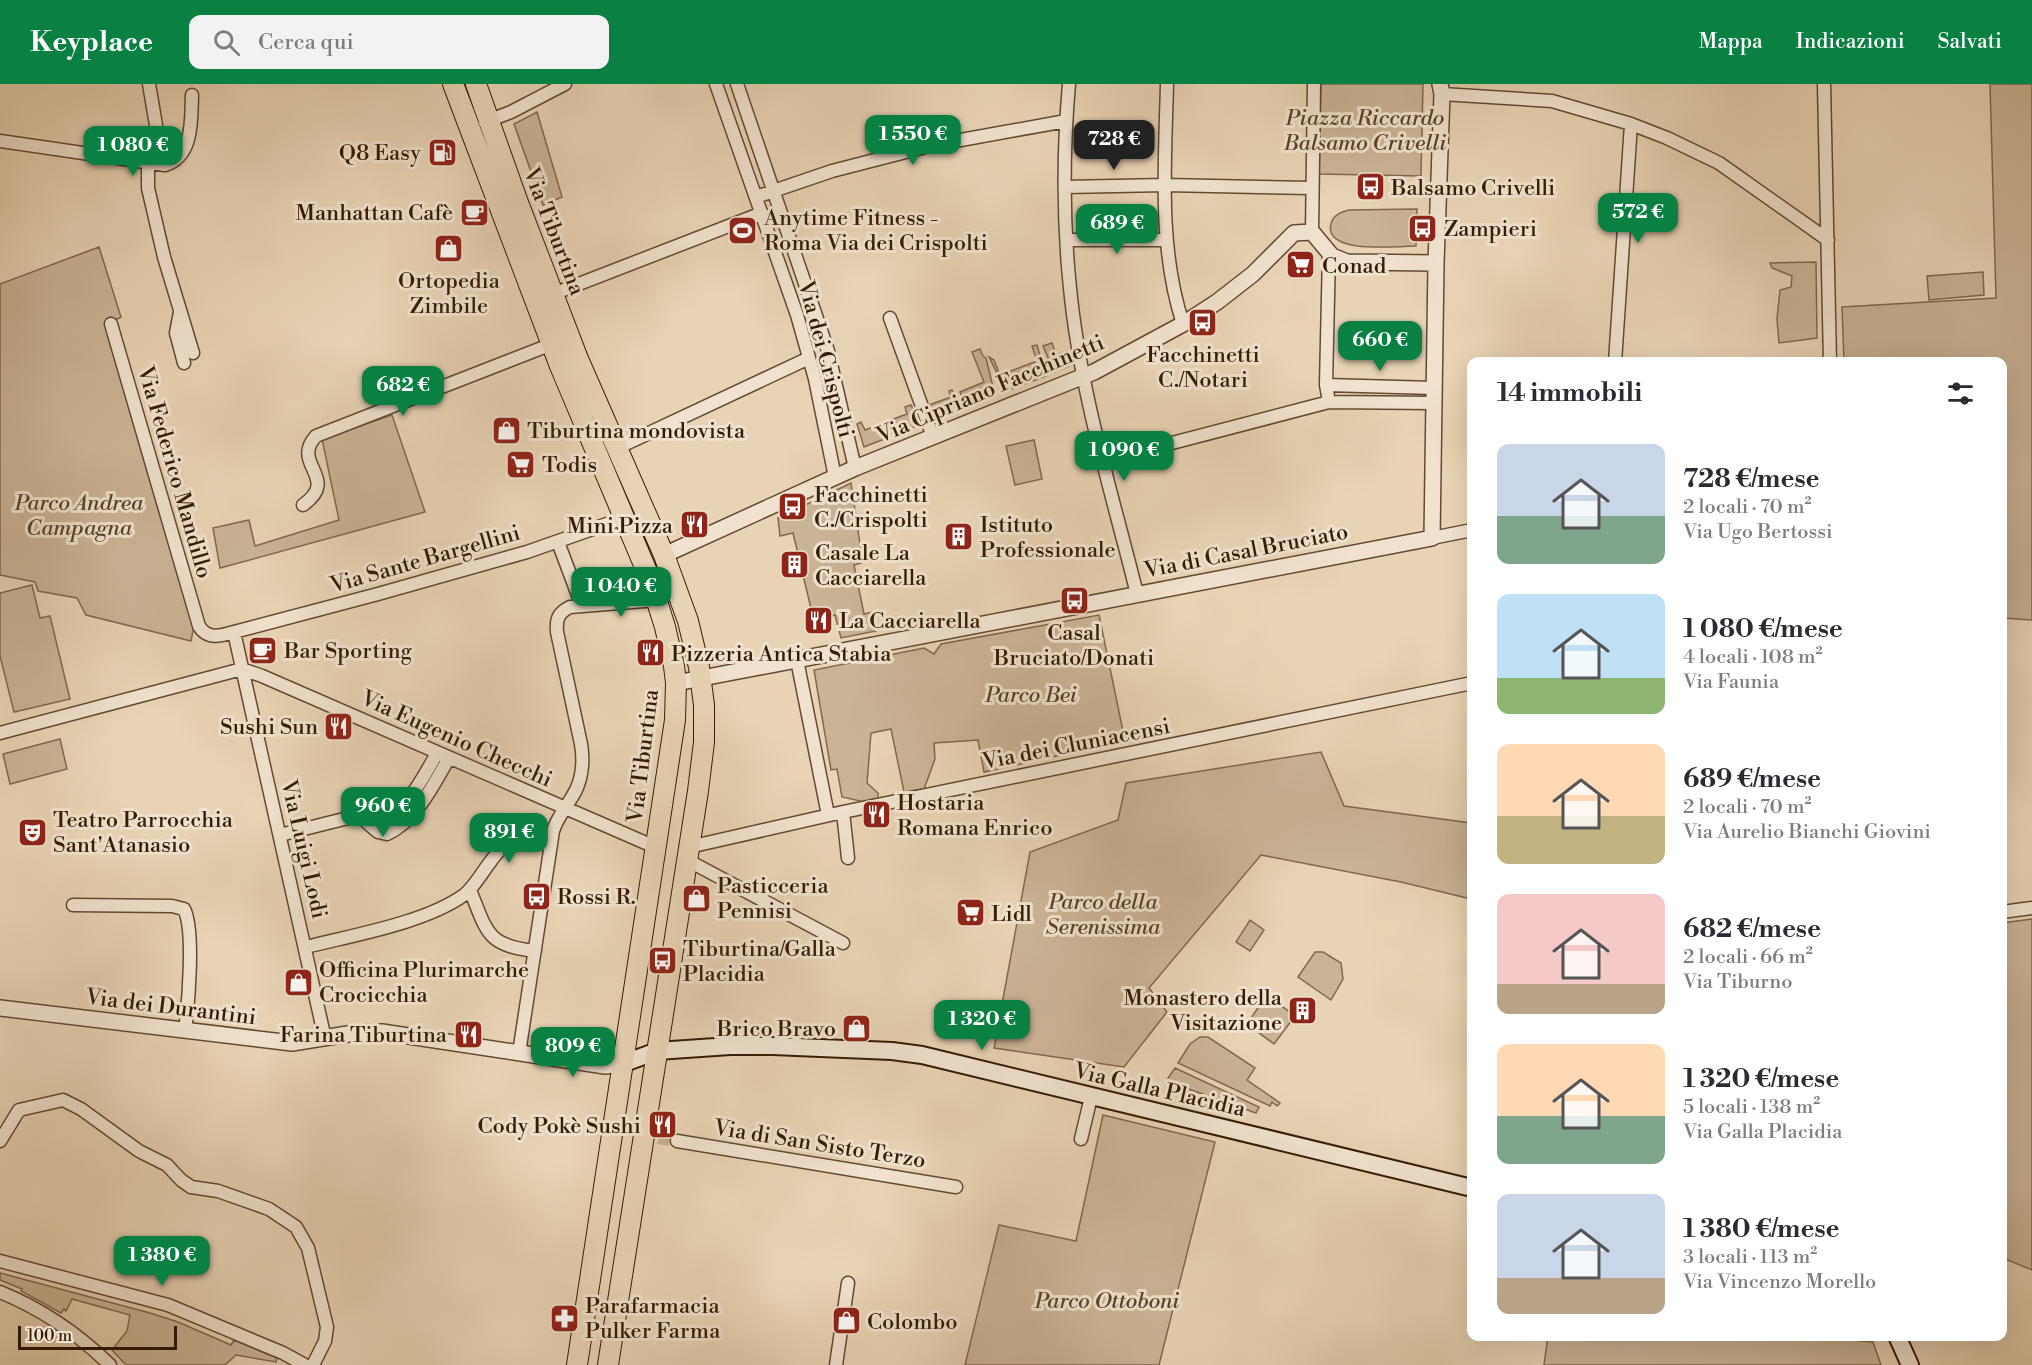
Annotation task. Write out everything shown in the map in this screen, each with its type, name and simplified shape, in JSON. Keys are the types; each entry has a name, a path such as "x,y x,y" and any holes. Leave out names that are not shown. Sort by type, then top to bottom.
{"main road":[{"name":"Via Tiburtina","path":"453,84 552,344 569,362 618,448 664,555 688,621 697,652 701,678 704,742 657,1051 650,1137 608,1365"},
{"name":"Via Tiburtina","path":"476,84 553,294 569,362 624,518 657,600 676,683 675,720 577,1365"},
{"name":"Via Galla Placidia","path":"657,1051 773,1046 902,1052 945,1059 1092,1097 1467,1187"},
{"path":"622,1064 657,1051"},
{"path":"1899,1341 1910,1365"}],"street":[{"path":"149,84 156,125 149,164 148,191 193,353"},
{"path":"469,128 511,112 547,88 565,84"},
{"name":"Via dei Crispolti","path":"716,84 797,315 824,418 835,477"},
{"name":"Via dei Crispolti","path":"737,84 828,351 855,468"},
{"path":"1069,84 1065,187 1070,289 1084,377 1137,594"},
{"path":"1167,84 1166,240 1174,292 1183,324"},
{"path":"1314,84 1312,232 1329,253 1338,260 1355,263 1436,263"},
{"path":"1824,84 1830,357"},
{"path":"1432,538 1436,263 1443,87 1552,100 1631,124 1667,138 1719,163 1828,240"},
{"path":"0,141 162,165 172,162 184,148 191,128 192,95"},
{"path":"756,197 832,171 933,146 1066,121"},
{"path":"1615,357 1631,124"},
{"path":"1065,187 1165,185 1311,188"},
{"path":"553,294 762,213"},
{"name":"Via Cipriano Facchinetti","path":"664,555 855,468 1084,377 1183,324 1238,287 1291,235 1299,232 1312,232"},
{"path":"1067,240 1166,240"},
{"path":"1329,253 1326,385 1329,402"},
{"path":"180,310 176,333 183,363"},
{"path":"890,318 933,437"},
{"name":"Via Federico Mandillo","path":"111,324 202,631"},
{"path":"303,506 319,488 308,454 309,445 316,436 552,344"},
{"path":"618,448 809,358"},
{"path":"1326,385 1434,396"},
{"path":"1103,461 1329,402 1434,396"},
{"name":"Via Sante Bargellini","path":"202,631 217,636 378,594 558,542 624,518"},
{"name":"Via di Casal Bruciato","path":"676,683 1467,531"},
{"path":"558,542 582,606"},
{"path":"519,1053 554,826 578,786 582,772 583,753 559,641 557,619 561,612 570,607 657,600"},
{"path":"665,627 688,621"},
{"name":"Via Luigi Lodi","path":"234,632 325,1039"},
{"path":"797,660 828,815"},
{"path":"0,733 242,669"},
{"name":"Via Eugenio Checchi","path":"242,669 655,847"},
{"name":"Via dei Cluniacensi","path":"688,854 828,815 1467,683"},
{"path":"280,835 352,817 362,819 378,832 387,834 407,819 425,798 443,755"},
{"path":"843,812 848,858"},
{"path":"306,947 414,919 447,905 470,890 501,849 509,843 521,841 551,845"},
{"path":"688,854 843,943"},
{"path":"470,890 484,924 497,941 511,948 535,951"},
{"path":"73,905 179,906 184,909 188,922 189,980 185,1031"},
{"path":"2007,911 2032,908"},
{"name":"Via dei Durantini","path":"0,1008 292,1043 360,1032 382,1032 605,1066 622,1064"},
{"path":"1081,1139 1092,1097"},
{"path":"0,1141 19,1110 63,1100 81,1109 139,1151 167,1165 190,1187 218,1191 269,1209 296,1227 308,1248 327,1327 327,1336 313,1365"},
{"name":"Via di San Sisto Terzo","path":"676,1141 956,1186"},
{"path":"0,1261 168,1305 283,1353 305,1365"},
{"path":"836,1365 848,1283"},
{"path":"0,1292 33,1307 60,1323 110,1365"}],"green space":[{"name":"Piazza Riccardo Balsamo Crivelli","path":"1321,84 1423,84 1421,176 1319,174"},
{"path":"1990,84 2032,84 2032,620 2007,618 2007,357 1844,357 1842,307 1996,298"},
{"path":"537,112 562,197 543,205 514,124"},
{"path":"1417,209 1416,246 1350,245 1339,241 1332,234 1331,224 1334,218 1349,210"},
{"name":"Parco Andrea Campagna","path":"99,247 121,317 105,325 195,621 191,641 86,615 77,598 38,591 35,582 0,575 0,284"},
{"path":"1816,262 1817,338 1779,343 1777,319 1780,290 1791,287 1792,276 1772,268 1770,263"},
{"path":"1983,272 1984,295 1929,300 1927,276"},
{"path":"1052,343 1056,355 1067,351 1069,366 1054,372 1043,346"},
{"path":"1037,345 1046,376 1006,391 989,357 994,360 1000,375 1037,361 1032,346"},
{"path":"980,349 986,358 995,395 966,406 960,392 984,382 972,352"},
{"path":"952,390 959,409 934,418 929,405 951,397 949,391"},
{"path":"911,405 919,425 893,435 888,421 907,414 905,407"},
{"path":"392,415 425,512 220,568 213,528 249,520 255,546 339,520 322,439"},
{"path":"861,422 865,430 882,424 887,438 864,447 857,424"},
{"path":"1034,440 1042,479 1015,485 1006,446"},
{"path":"851,483 861,551 859,552 861,563 854,565 864,614 873,612 876,631 841,638 835,615 814,621 793,533 780,536 778,518"},
{"path":"32,585 40,618 50,616 70,699 14,712 0,656 0,593"},
{"name":"Parco Bei","path":"1099,615 1125,741 984,772 978,740 934,743 935,759 924,789 904,792 891,729 871,733 867,783 878,793 878,801 869,803 842,797 837,769 831,770 814,670 924,648 934,654 941,644"},
{"path":"60,739 67,769 10,784 3,754"},
{"name":"Parco della Serenissima","path":"1321,752 1344,806 1467,822 1467,898 1401,882 1261,855 1149,988 1167,1012 1124,1067 994,1048 1030,852 1118,820 1126,783"},
{"path":"2032,919 2032,1270 2007,1260 2007,922"},
{"path":"1250,920 1264,930 1250,951 1236,942"},
{"path":"1315,952 1323,952 1341,963 1343,979 1331,1000 1298,977"},
{"path":"1264,993 1295,1016 1274,1044 1247,1024 1264,999 1261,996"},
{"path":"1200,1037 1208,1037 1255,1068 1247,1080 1280,1103 1277,1106 1272,1102 1270,1106 1178,1063 1190,1044"},
{"path":"1175,1068 1259,1107 1256,1113 1166,1081"},
{"name":"Parco Ottoboni","path":"1103,1115 1215,1142 1159,1365 965,1365 999,1225 1076,1241"},
{"path":"0,1273 150,1313 178,1322 231,1345 234,1340 277,1358 276,1362 236,1355 225,1365 126,1365 112,1350 127,1331 130,1315 72,1299 66,1311 64,1309 61,1313 21,1291 22,1289 0,1280"},
{"path":"1547,1341 1862,1341 1873,1342 1881,1365 1544,1365"}],"tunnel":[{"path":"658,1138 677,1141"}],"place":[{"name":"Q8 Easy","path":"442,152"},
{"name":"Balsamo Crivelli","path":"1370,187"},
{"name":"Manhattan Cafè","path":"474,212"},
{"name":"Zampieri","path":"1423,228"},
{"name":"Anytime Fitness - Roma Via dei Crispolti","path":"743,230"},
{"name":"Ortopedia Zimbile","path":"449,248"},
{"name":"Conad","path":"1301,265"},
{"name":"Facchinetti C./Notari","path":"1203,322"},
{"name":"Tiburtina mondovista","path":"506,430"},
{"name":"Todis","path":"521,464"},
{"name":"Facchinetti C./Crispolti","path":"793,507"},
{"name":"Mini Pizza","path":"694,525"},
{"name":"Istituto Professionale","path":"959,537"},
{"name":"Casale La Cacciarella","path":"794,565"},
{"name":"Casal Bruciato/Donati","path":"1074,600"},
{"name":"La Cacciarella","path":"818,620"},
{"name":"Bar Sporting","path":"263,650"},
{"name":"Pizzeria Antica Stabia","path":"650,653"},
{"name":"Sushi Sun","path":"339,726"},
{"name":"Hostaria Romana Enrico","path":"876,815"},
{"name":"Teatro Parrocchia Sant'Atanasio","path":"32,832"},
{"name":"Rossi R.","path":"536,896"},
{"name":"Pasticceria Pennisi","path":"696,898"},
{"name":"Lidl","path":"970,913"},
{"name":"Tiburtina/Galla Placidia","path":"662,961"},
{"name":"Officina Plurimarche Crocicchia","path":"298,982"},
{"name":"Monastero della Visitazione","path":"1303,1010"},
{"name":"Brico Bravo","path":"857,1028"},
{"name":"Farina Tiburtina","path":"468,1034"},
{"name":"Cody Pokè Sushi","path":"662,1125"},
{"name":"Parafarmacia Pulker Farma","path":"564,1318"},
{"name":"Colombo","path":"846,1321"}]}
